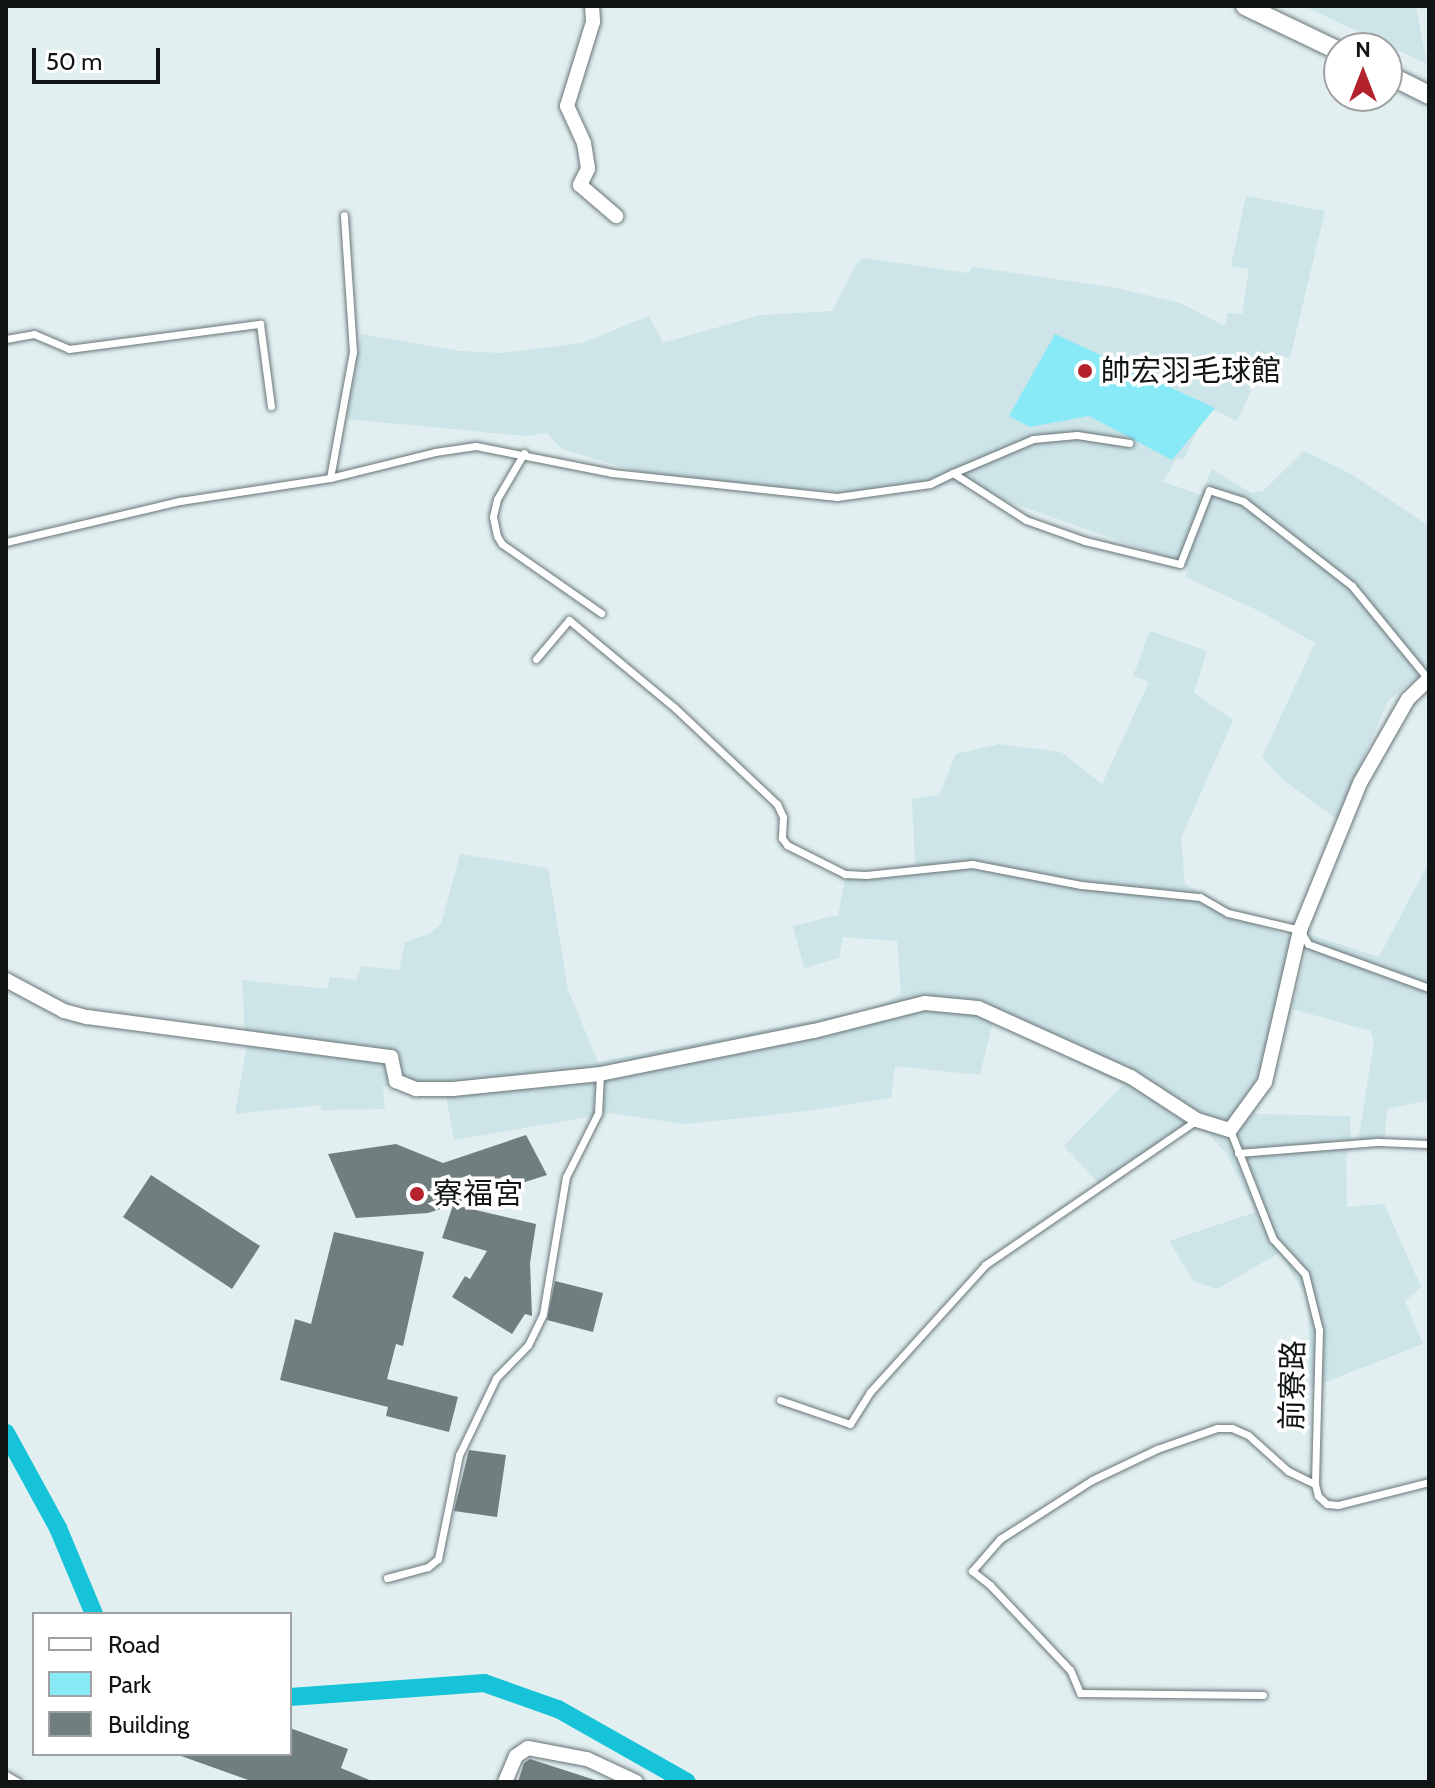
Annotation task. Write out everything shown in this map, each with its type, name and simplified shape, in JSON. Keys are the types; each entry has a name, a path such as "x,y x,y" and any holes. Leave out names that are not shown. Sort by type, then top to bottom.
{"street":[{"path":"592,6 593,22 567,106 584,143 588,169 580,185 616,216"},
{"path":"1245,6 1323,43"},
{"path":"1403,82 1429,95"},
{"path":"6,980 64,1011 87,1017 391,1057 396,1081 416,1089 453,1089 600,1074 814,1031 886,1011 938,1004 978,1008 1131,1077 1197,1120 1230,1130 1265,1082 1300,930 1360,783 1408,699 1429,680"},
{"path":"505,1782 516,1756 528,1748 587,1759 636,1782"}],"lane":[{"path":"330,478 353,352 344,215"},
{"path":"6,339 34,334 69,349 260,324 271,406"},
{"path":"6,542 180,501 330,478 435,452 476,446 524,453 612,473 837,497 930,484 1033,439 1077,435 1129,443"},
{"path":"524,453 497,499 493,517 497,536 502,544 601,613"},
{"path":"953,473 1026,520 1085,541 1180,564 1209,490 1243,501 1352,586 1429,680"},
{"path":"536,659 569,620 675,708 777,804 783,817 782,838 787,845 845,874 982,865 1081,885 1200,897 1228,913 1300,930 1308,944 1429,988"},
{"path":"387,1578 428,1567 438,1559 459,1455 496,1378 528,1345 543,1314 566,1177 598,1113 600,1074"},
{"path":"780,1400 850,1424 870,1392 985,1265 1197,1120"},
{"name":"前寮路","path":"1230,1130 1273,1239 1305,1274 1319,1330 1315,1484"},
{"path":"1238,1153 1377,1142 1429,1144"},
{"path":"1263,1695 1080,1693 1070,1670 990,1585 972,1571 1000,1539 1092,1480 1157,1449 1217,1428 1232,1428 1248,1435 1288,1471 1315,1484 1318,1496 1333,1506 1429,1482"},
{"path":"6,1775 18,1782"}],"shaded area":[{"path":"1304,6 1429,6 1416,7 1427,64 1403,53 1403,32 1359,32"},
{"path":"1246,196 1325,211 1290,358 1268,355 1237,421 1208,407 1184,459 1177,458 1163,482 1201,495 1212,469 1251,493 1263,491 1304,451 1351,474 1429,526 1429,668 1388,701 1337,819 1283,780 1262,757 1315,643 1261,612 1185,577 1188,568 1173,560 962,485 920,485 876,493 718,485 643,473 562,449 547,433 527,436 347,419 361,334 459,351 502,353 582,343 649,316 663,343 761,315 832,311 856,264 864,258 968,273 973,267 1116,288 1180,303 1225,326 1228,313 1242,314 1249,269 1231,266"},
{"path":"1150,631 1207,651 1194,693 1233,720 1181,838 1185,884 1265,928 1292,938 1265,1057 1255,1081 1255,1114 1350,1116 1351,1147 1346,1156 1347,1207 1384,1204 1421,1287 1405,1301 1423,1344 1310,1388 1308,1298 1279,1253 1217,1289 1194,1282 1169,1241 1256,1212 1226,1153 1208,1133 1186,1126 1102,1187 1064,1146 1123,1085 993,1021 980,1075 895,1066 891,1098 799,1112 684,1124 611,1113 454,1140 446,1096 383,1086 385,1109 321,1110 321,1105 235,1114 246,1050 242,980 327,989 330,977 356,980 361,966 399,970 405,942 431,933 441,924 460,854 548,868 568,990 598,1062 872,1009 901,994 897,941 843,937 839,958 804,968 793,926 838,915 845,879 915,867 912,799 939,795 956,754 999,744 1061,752 1102,784 1149,682 1133,676"},
{"path":"1429,862 1429,1100 1387,1109 1384,1147 1358,1141 1374,1043 1371,1031 1292,1009 1311,935 1379,957"}],"green space":[{"name":"帥宏羽毛球館","path":"1055,334 1215,408 1172,460 1089,416 1030,427 1009,416"}],"building":[{"path":"526,1135 547,1175 454,1205 536,1224 530,1263 532,1316 525,1314 512,1334 452,1297 465,1276 470,1279 487,1251 442,1238 453,1205 428,1213 356,1218 328,1154 396,1144 443,1163"},
{"path":"151,1175 260,1246 232,1289 123,1217"},
{"path":"334,1232 424,1252 403,1346 396,1344 387,1379 458,1397 449,1432 386,1416 388,1407 280,1380 295,1319 311,1324"},
{"path":"555,1281 603,1293 593,1332 547,1320"},
{"path":"469,1450 506,1455 497,1517 454,1511"},
{"path":"292,1729 348,1749 341,1768 374,1782 254,1782 181,1756 292,1756"},
{"path":"530,1759 595,1780 518,1782 524,1763"}],"waterway":[{"path":"6,1433 58,1528 93,1612"},
{"path":"292,1697 484,1683 558,1709 687,1782"}],"place":[{"name":"帥宏羽毛球館","path":"1085,371"},
{"name":"寮福宮","path":"417,1194"}]}
